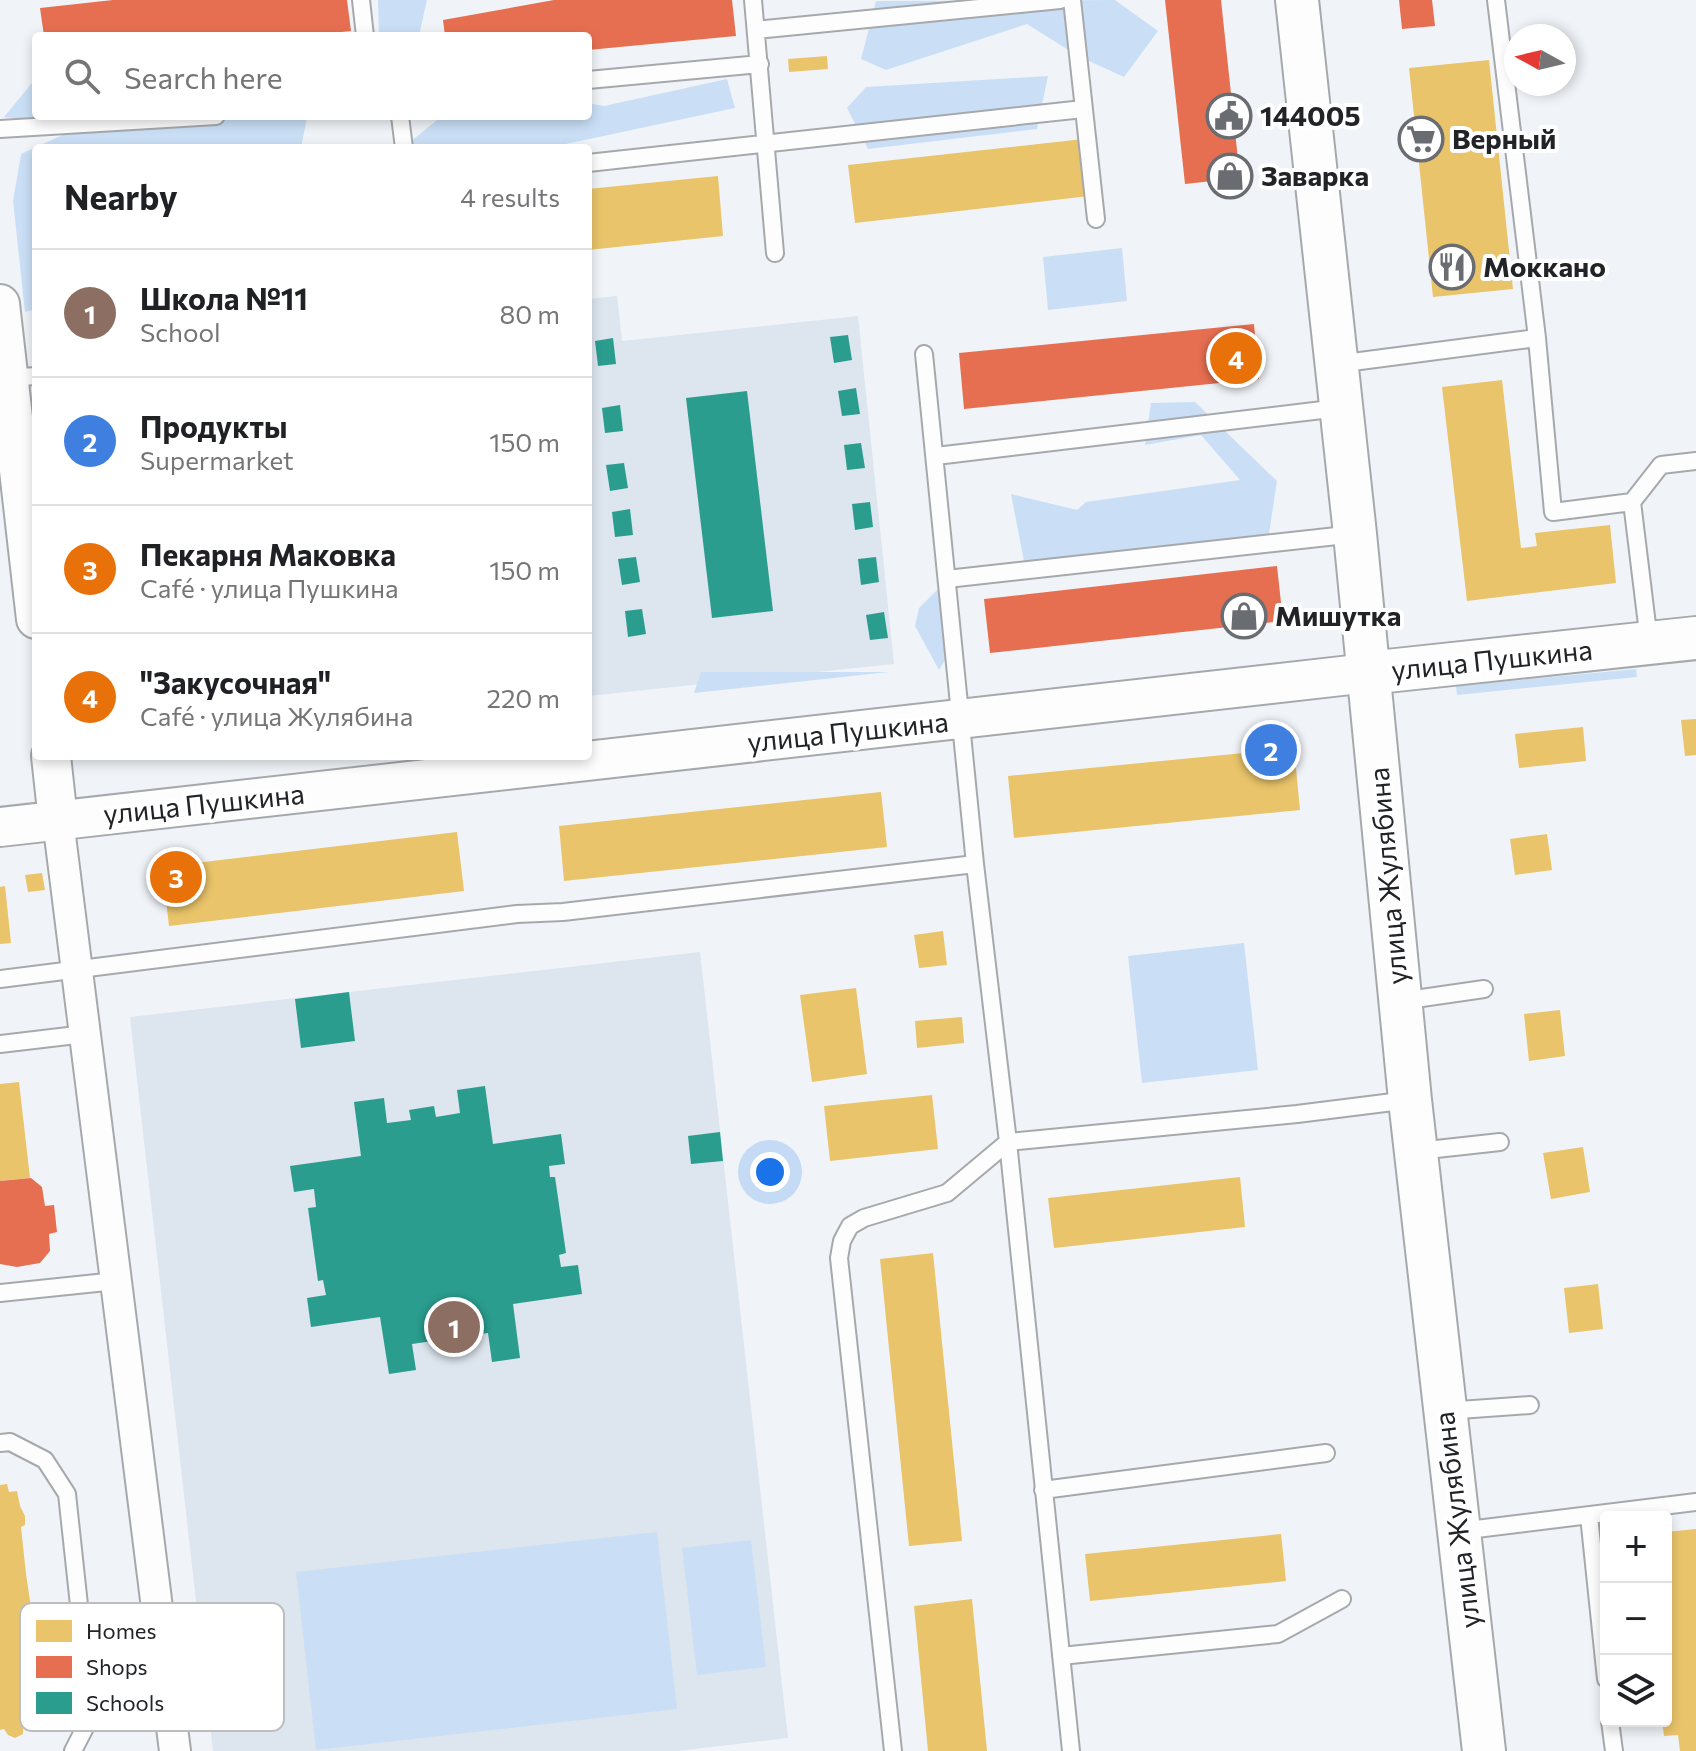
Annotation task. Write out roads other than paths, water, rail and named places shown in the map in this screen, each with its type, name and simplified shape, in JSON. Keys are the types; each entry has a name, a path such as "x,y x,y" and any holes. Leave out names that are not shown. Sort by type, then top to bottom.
{"main road":[{"name":"улица Жулябина","path":"1297,0 1355,534 1443,1411 1484,1751"},
{"name":"улица Пушкина","path":"1368,673 1696,638"}],"street":[{"path":"0,304 22,377 32,550"},
{"name":"улица Пушкина","path":"0,827 1368,673"},
{"path":"51,760 156,1603"},
{"path":"172,1731 175,1751"}],"lane":[{"path":"361,0 365,32"},
{"path":"753,0 775,253"},
{"path":"756,30 1060,0"},
{"path":"1072,0 1096,219"},
{"path":"1496,0 1537,338 1553,512 1632,502 1661,465 1696,461"},
{"path":"592,80 760,64"},
{"path":"592,163 1083,109"},
{"path":"0,129 150,120"},
{"path":"400,120 404,144"},
{"path":"1337,364 1537,338"},
{"path":"924,354 975,864 1008,1142 1071,1751"},
{"path":"936,456 1341,407"},
{"path":"1632,502 1649,643"},
{"path":"947,579 1355,534"},
{"path":"0,979 517,914 563,912 975,864"},
{"path":"1400,1001 1484,989"},
{"path":"0,1044 85,1034"},
{"path":"893,1751 839,1258 842,1241 850,1226 864,1218 947,1193 1008,1142 1410,1100"},
{"path":"1417,1151 1500,1142"},
{"path":"0,1293 116,1281"},
{"path":"1443,1411 1530,1405"},
{"path":"0,1443 10,1442 45,1460 67,1494 79,1603"},
{"path":"1043,1490 1326,1453"},
{"path":"1458,1531 1696,1502"},
{"path":"1589,1516 1603,1655"},
{"path":"1061,1656 1278,1634 1342,1599"},
{"path":"1611,1727 1614,1751"},
{"path":"73,1751 83,1731"}],"place":[{"name":"144005","path":"1229,116"},
{"name":"Верный","path":"1421,139"},
{"name":"Заварка","path":"1230,176"},
{"name":"Моккано","path":"1452,267"},
{"name":"\"Закусочная\"","path":"1236,358"},
{"name":"Мишутка","path":"1244,616"},
{"name":"Продукты","path":"1271,750"},
{"name":"Пекарня Маковка","path":"176,877"},
{"name":"Школа №11","path":"454,1327"}]}
